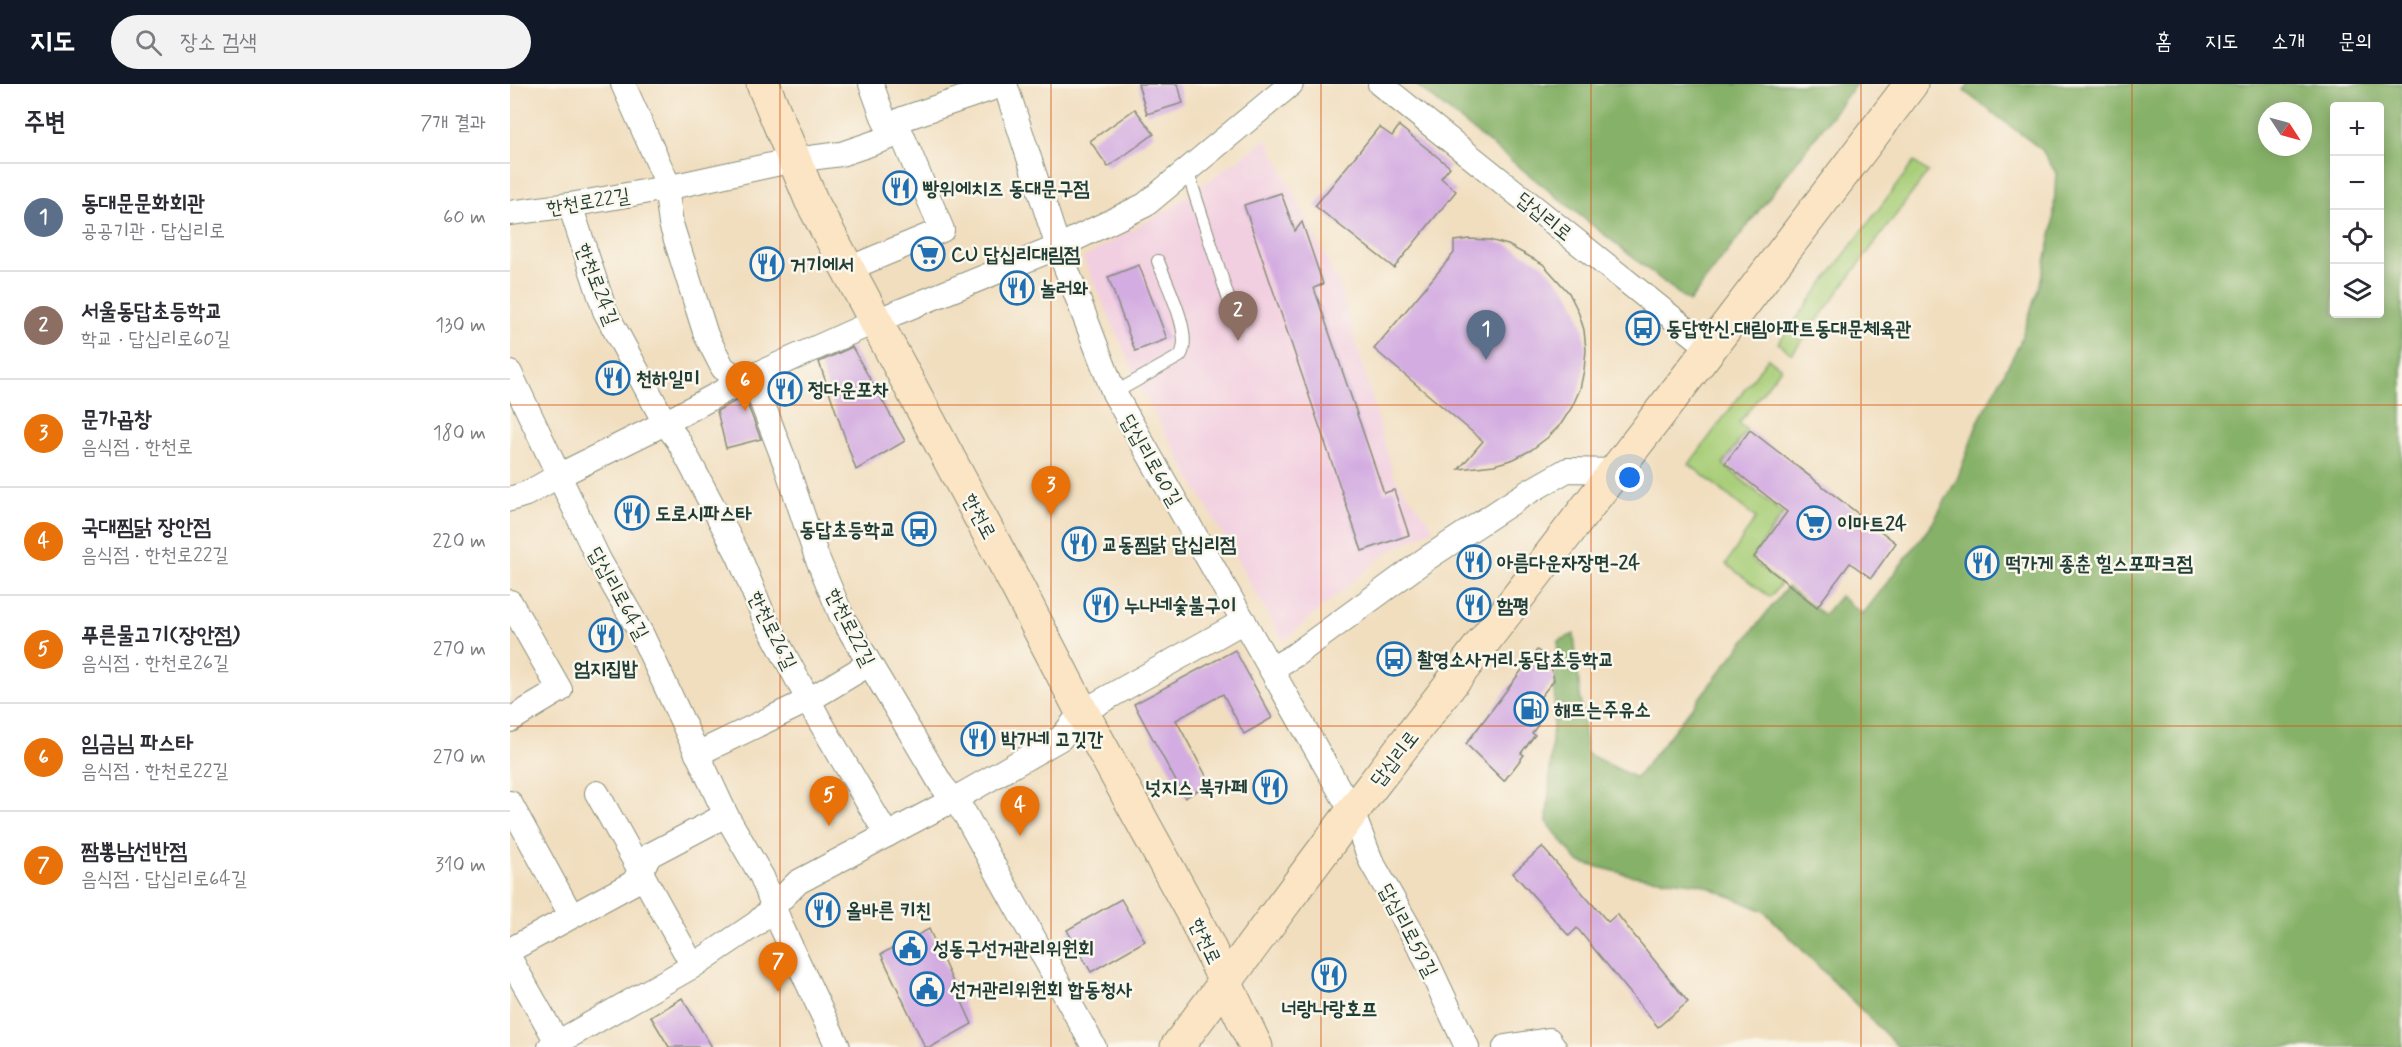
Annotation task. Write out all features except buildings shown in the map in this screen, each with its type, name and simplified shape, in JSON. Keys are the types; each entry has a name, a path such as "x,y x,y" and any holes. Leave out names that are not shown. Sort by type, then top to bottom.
{"main road":[{"name":"한천로","path":"763,84 811,200 1082,712 1193,914 1256,1047"},
{"name":"답십리로","path":"1177,1047 1352,812 1911,84"}],"street":[{"name":"한천로22길","path":"623,84 665,178 671,224 706,335 723,368 758,392 786,465 816,555 842,617 941,784 965,814 1094,1047"},
{"path":"848,269 942,230 902,135 885,122 871,84"},
{"path":"795,160 841,154 888,138 902,119 1005,84"},
{"name":"답십리로60길","path":"1005,84 1058,247 1114,393 1352,812"},
{"name":"답십리로","path":"1380,84 1710,348"},
{"path":"510,499 526,494 560,474 666,423 742,381 876,321 1058,247 1145,205 1283,87"},
{"name":"한천로22길","path":"510,213 666,188 795,160"},
{"name":"한천로24길","path":"570,205 604,310 666,423"},
{"name":"답십리로64길","path":"510,373 599,560 642,635 726,814 762,877 782,928 838,1047"},
{"name":"한천로26길","path":"666,423 678,440 739,556 764,617 887,835"},
{"path":"1271,669 1295,656 1426,559 1566,470 1616,471"},
{"path":"510,602 560,690 510,720"},
{"path":"510,959 556,1046 693,966 757,923 798,882 953,800 1061,738 1082,712 1244,621"},
{"path":"697,754 809,700 869,664"},
{"path":"597,793 693,966"},
{"path":"510,804 571,915"},
{"name":"답십리로59길","path":"1352,812 1371,861 1421,949 1467,1047"},
{"path":"510,950 633,883 650,855 726,814"},
{"path":"1505,1047 1549,1040 1554,1047"}],"lane":[{"path":"1187,170 1237,325"},
{"path":"1114,393 1180,356 1184,350 1185,332 1158,261"}],"shaded area":[{"path":"1267,139 1341,288 1394,477 1434,528 1385,554 1283,641 1144,395 1083,258 1172,207"}],"green space":[{"path":"1415,84 1856,84 1689,302"},
{"path":"1969,84 2402,84 2402,1047 1898,1047 1764,911 1701,884 1634,876 1578,862 1547,822 1558,641 1574,634 1586,753 1636,778 1787,587 1824,615 1840,596 1863,614 1932,524 1958,477 1978,422 2019,345 2040,283 2053,227 2056,173 2042,150 1964,91"},
{"path":"1914,162 1928,172 1792,354 1778,343"},
{"path":"1768,358 1781,368 1739,423 1747,430 1723,464 1783,514 1751,559 1781,584 1770,597 1726,564 1756,518 1689,464"}],"place":[{"name":"빵위에치즈 동대문구점","path":"900,188"},
{"name":"CU 답십리대림점","path":"928,254"},
{"name":"거기에서","path":"767,264"},
{"name":"놀러와","path":"1017,288"},
{"name":"동답한신.대림아파트동대문체육관","path":"1643,328"},
{"name":"서울동답초등학교","path":"1238,341"},
{"name":"동대문문화회관","path":"1486,360"},
{"name":"천하일미","path":"613,378"},
{"name":"정다운포차","path":"785,389"},
{"name":"임금님 파스타","path":"745,411"},
{"name":"도로시파스타","path":"632,513"},
{"name":"문가곱창","path":"1051,516"},
{"name":"이마트24","path":"1814,523"},
{"name":"동답초등학교","path":"919,529"},
{"name":"교동찜닭 답십리점","path":"1079,544"},
{"name":"아름다운자장면-24","path":"1474,562"},
{"name":"떡가게 종춘 힐스포파크점","path":"1982,563"},
{"name":"누나네숯불구이","path":"1101,605"},
{"name":"함평","path":"1474,605"},
{"name":"엄지집밥","path":"606,635"},
{"name":"촬영소사거리.동답초등학교","path":"1394,659"},
{"name":"해뜨는주유소","path":"1531,709"},
{"name":"박가네 고깃간","path":"978,739"},
{"name":"넛지스 북카페","path":"1270,787"},
{"name":"푸른물고기(장안점)","path":"829,826"},
{"name":"국대찜닭 장안점","path":"1020,836"},
{"name":"올바른 키친","path":"823,910"},
{"name":"성동구선거관리위원회","path":"910,948"},
{"name":"너랑나랑호프","path":"1329,975"},
{"name":"선거관리위원회 합동청사","path":"927,989"},
{"name":"짬뽕남선반점","path":"778,992"}]}
